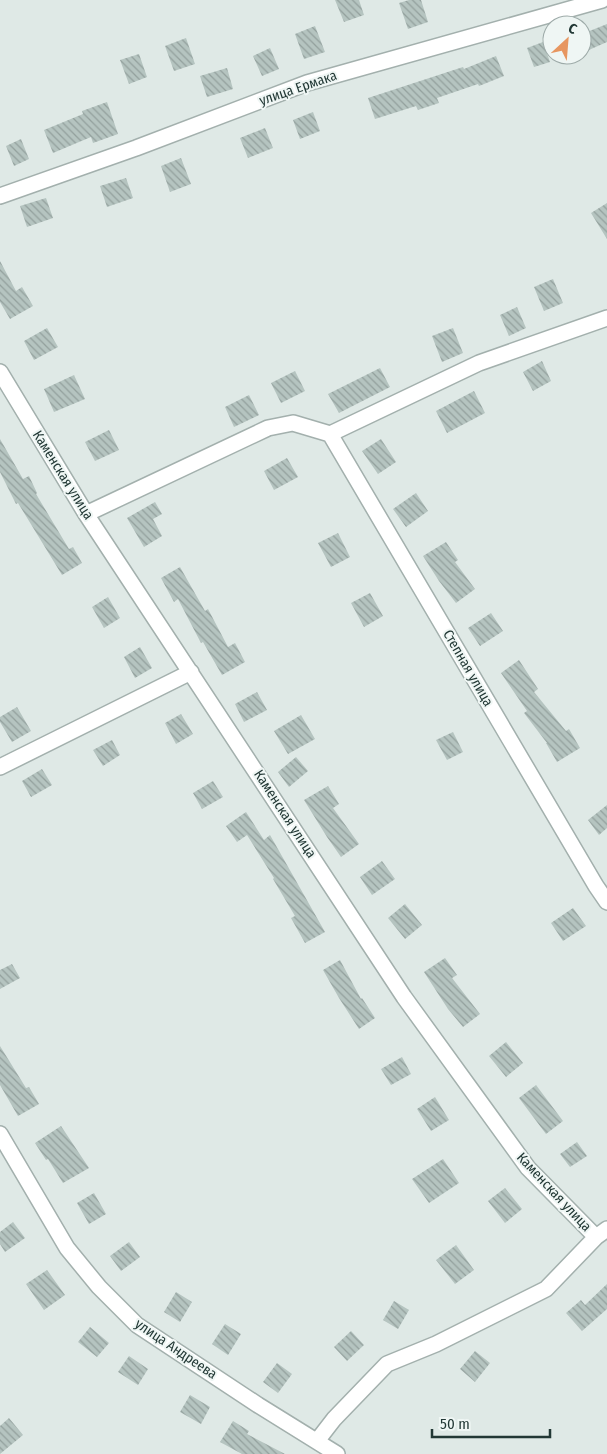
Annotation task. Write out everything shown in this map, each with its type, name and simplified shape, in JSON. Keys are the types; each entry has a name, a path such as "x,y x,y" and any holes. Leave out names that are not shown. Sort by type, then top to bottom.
{"street":[{"name":"улица Ермака","path":"0,196 136,148 307,83 602,0"},
{"path":"86,514 268,428 293,423 330,434 479,363 607,318"},
{"name":"Каменская улица","path":"0,372 86,514 410,1004 528,1168 601,1233"},
{"name":"Степная улица","path":"330,434 607,902"},
{"path":"0,767 192,672"},
{"name":"улица Андреева","path":"0,1134 67,1248 99,1287 137,1324 337,1454"},
{"path":"317,1441 334,1419 387,1364 436,1344 546,1289 601,1233"}],"building":[{"path":"335,0 359,0 364,15 344,22"},
{"path":"409,0 421,0 428,22 408,29 399,3"},
{"path":"607,24 607,42 592,49 592,30"},
{"path":"315,26 325,52 304,59 295,34"},
{"path":"186,38 195,64 174,71 165,46"},
{"path":"542,42 542,64 534,67 527,48"},
{"path":"270,48 279,69 262,76 253,56"},
{"path":"139,54 147,77 129,84 120,60"},
{"path":"496,56 504,76 479,86 478,84 437,98 439,103 418,110 416,106 375,119 368,98 463,67 464,69"},
{"path":"227,68 233,89 207,97 200,76"},
{"path":"107,102 118,134 93,143 91,137 53,153 44,130 83,114 82,111"},
{"path":"313,112 320,131 300,139 293,120"},
{"path":"265,128 273,148 248,158 240,138"},
{"path":"21,139 29,159 14,166 6,146"},
{"path":"181,158 191,184 170,192 161,166"},
{"path":"126,178 133,198 107,207 100,186"},
{"path":"46,198 53,218 27,227 20,206"},
{"path":"607,203 607,239 591,213"},
{"path":"0,261 16,291 22,287 33,306 10,319 0,302"},
{"path":"553,279 563,303 544,311 534,287"},
{"path":"517,307 526,328 509,336 500,315"},
{"path":"47,328 58,347 34,360 24,341"},
{"path":"453,328 463,353 442,362 432,336"},
{"path":"542,361 551,381 533,391 523,372"},
{"path":"380,368 390,387 339,413 328,394"},
{"path":"295,371 305,391 281,403 271,383"},
{"path":"74,375 85,399 54,412 44,389"},
{"path":"474,391 485,413 447,433 436,411"},
{"path":"249,395 259,415 234,427 225,407"},
{"path":"109,430 119,450 95,461 85,442"},
{"path":"0,439 23,479 29,476 36,494 69,549 73,547 82,563 62,575 18,503 16,504 0,472"},
{"path":"381,439 396,462 378,474 362,451"},
{"path":"287,458 298,477 274,490 264,471"},
{"path":"416,493 428,511 406,527 393,509"},
{"path":"155,502 162,514 153,519 162,536 144,547 127,518"},
{"path":"338,533 350,557 331,567 318,543"},
{"path":"446,542 458,560 455,562 475,589 456,603 423,556"},
{"path":"180,567 205,611 208,609 228,647 235,643 245,662 222,675 203,642 201,643 178,599 174,602 161,578"},
{"path":"370,593 383,616 364,627 351,603"},
{"path":"108,597 120,618 104,628 92,607"},
{"path":"491,613 503,631 480,646 468,628"},
{"path":"140,647 152,668 135,678 124,657"},
{"path":"519,660 538,689 534,692 566,731 569,729 580,748 557,762 547,743 524,713 527,711 501,673"},
{"path":"257,692 267,710 244,722 235,704"},
{"path":"17,707 31,731 12,742 0,722 0,717"},
{"path":"181,714 193,734 176,744 165,723"},
{"path":"301,715 315,739 288,754 274,731"},
{"path":"453,732 463,752 447,760 436,740"},
{"path":"112,740 120,755 103,766 93,750"},
{"path":"296,757 308,771 289,787 278,772"},
{"path":"42,769 52,785 31,797 22,781"},
{"path":"213,781 223,797 202,809 193,793"},
{"path":"328,786 339,804 333,808 359,844 341,857 304,800"},
{"path":"607,805 607,828 599,835 588,820"},
{"path":"246,812 264,840 270,835 325,932 305,943 291,918 295,916 247,835 237,842 226,826"},
{"path":"382,861 395,879 372,895 360,877"},
{"path":"405,904 422,925 405,939 388,918"},
{"path":"573,908 586,926 563,941 551,923"},
{"path":"445,958 457,975 452,978 480,1014 463,1027 448,1009 424,972"},
{"path":"340,960 361,999 375,1018 359,1029 323,970"},
{"path":"12,964 20,978 0,989 0,970"},
{"path":"506,1042 523,1063 506,1077 489,1056"},
{"path":"0,1046 26,1088 29,1087 39,1104 18,1116 0,1085"},
{"path":"402,1057 411,1074 391,1085 381,1069"},
{"path":"536,1085 563,1121 546,1134 519,1098"},
{"path":"435,1097 449,1120 431,1131 417,1109"},
{"path":"61,1126 89,1168 63,1183 35,1143"},
{"path":"577,1142 587,1156 570,1167 560,1154"},
{"path":"443,1159 459,1183 429,1203 412,1179"},
{"path":"505,1188 522,1209 505,1223 488,1201"},
{"path":"94,1193 106,1214 89,1224 77,1203"},
{"path":"13,1222 25,1238 5,1252 0,1244 0,1232"},
{"path":"129,1242 140,1257 121,1271 110,1256"},
{"path":"456,1245 474,1270 455,1284 436,1260"},
{"path":"47,1270 65,1295 44,1310 26,1284"},
{"path":"607,1284 607,1309 582,1331 566,1313 581,1300 585,1305"},
{"path":"176,1292 192,1302 180,1322 164,1312"},
{"path":"394,1301 409,1310 398,1329 383,1320"},
{"path":"225,1324 241,1334 228,1355 212,1344"},
{"path":"90,1327 109,1343 97,1357 78,1342"},
{"path":"351,1331 364,1345 347,1361 334,1347"},
{"path":"475,1351 490,1363 475,1382 460,1369"},
{"path":"129,1356 148,1369 138,1385 118,1372"},
{"path":"277,1363 292,1374 278,1393 263,1382"},
{"path":"190,1395 210,1407 201,1424 180,1412"},
{"path":"9,1418 23,1435 0,1454 0,1426"},
{"path":"233,1421 249,1431 247,1434 285,1454 242,1454 220,1442"}]}
